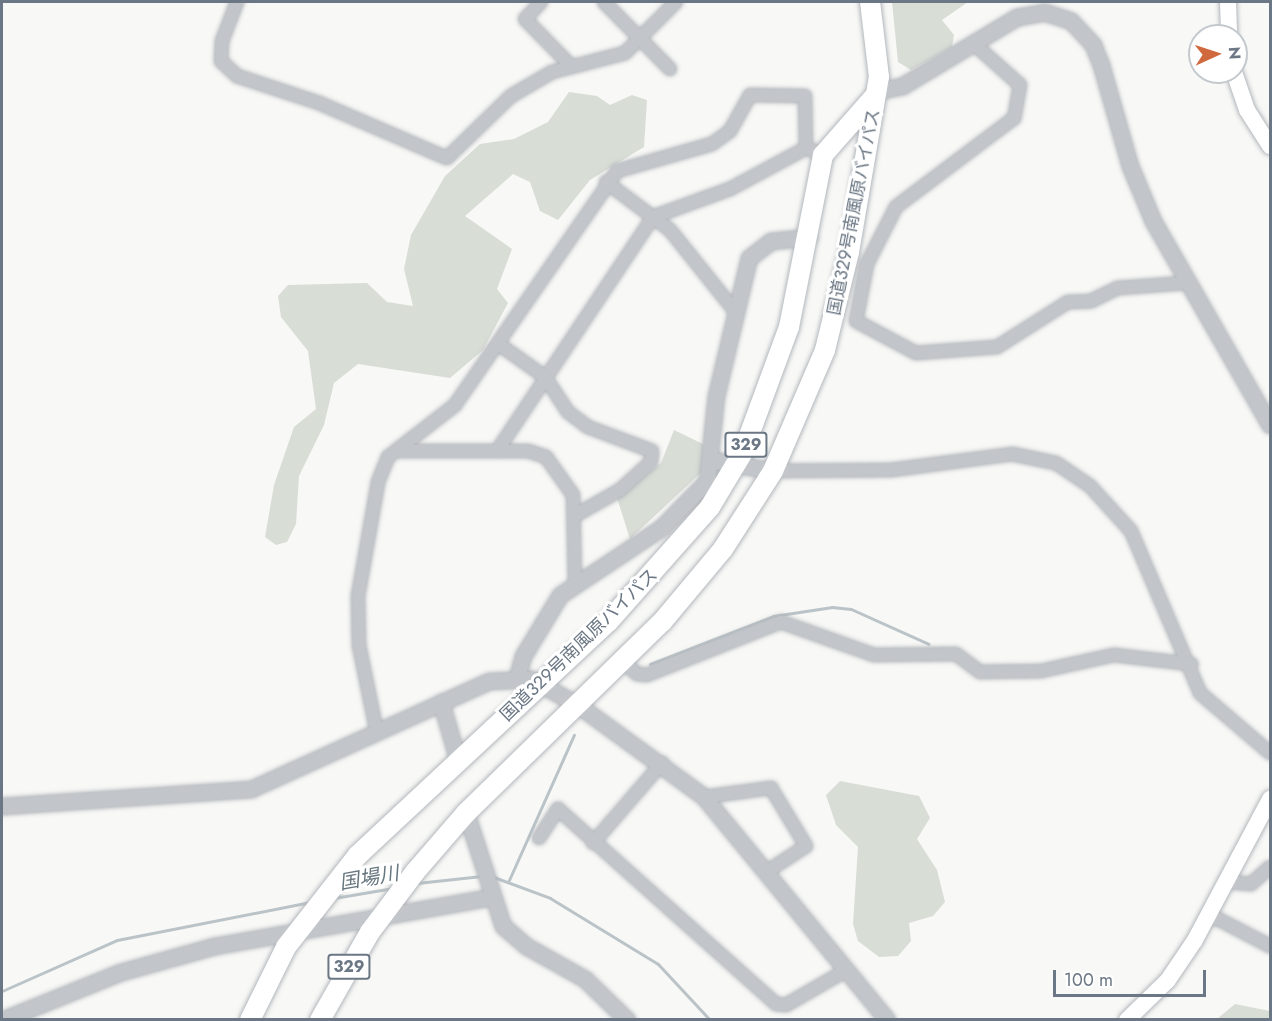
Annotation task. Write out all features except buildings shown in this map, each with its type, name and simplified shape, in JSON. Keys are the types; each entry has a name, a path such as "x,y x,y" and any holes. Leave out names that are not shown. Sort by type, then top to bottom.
{"highway":[{"name":"国道329号南風原バイパス","path":"320,1020 382,916 415,872 466,813 625,663 708,568 773,471 814,380 837,307 878,91 870,2"},
{"name":"国道329号南風原バイパス","path":"250,1020 298,930 326,892 400,810 544,683 655,572 710,507 735,466 789,327 810,237 815,152 878,91"}],"main road":[{"path":"1228,2 1229,24"},
{"path":"1238,84 1247,110 1270,146"},
{"path":"1126,1020 1168,980 1228,882 1270,799"}],"street":[{"path":"237,2 222,41 221,60 237,76 319,103 440,158 456,152 511,96 571,66 625,53 643,40 676,2"},
{"path":"541,2 525,19 571,66"},
{"path":"604,2 670,69"},
{"path":"878,91 902,86 973,43 1031,13 1058,15 1084,32 1101,66 1130,166 1186,283 1270,426"},
{"path":"973,43 1020,85 1014,118 896,207 867,264 856,321 916,353 997,347 1068,302 1091,301 1118,288 1186,283"},
{"path":"377,733 359,645 358,596 378,482 388,457 401,451 455,405 500,345 606,182 633,162 712,144 730,131 750,95 805,96 815,152 730,189 653,217 497,451"},
{"path":"606,182 653,217 689,250 722,301 735,311"},
{"path":"517,677 538,630 575,580 661,528 706,481 712,460 716,396 749,258 758,248 810,237"},
{"path":"500,345 545,377 568,412 588,428 652,451 651,462 620,490 576,515"},
{"path":"401,451 497,451 546,457 561,471 576,515 575,580"},
{"path":"712,460 735,466 773,471 891,470 1012,454 1056,463 1090,486 1131,531 1191,664 1200,693 1270,753"},
{"path":"625,663 637,674 647,675 780,622 874,656 956,654 980,672 1041,671 1114,655 1191,664"},
{"path":"2,806 251,789 489,681 517,677 544,683 662,763 704,797 768,871 887,1020"},
{"path":"441,702 458,761"},
{"path":"593,843 662,763"},
{"path":"704,797 771,788 806,846 768,871"},
{"path":"539,838 558,809 593,843 776,1004 786,1005 845,970"},
{"path":"466,813 490,893 514,938 585,978 627,1020"},
{"path":"1228,882 1251,884 1270,867"},
{"path":"2,1020 132,968 298,930 382,916 490,893"},
{"path":"1206,921 1216,918 1270,946"}],"shaded area":[{"path":"892,2 968,2 942,20 954,35 952,47 911,70 898,62"},
{"path":"569,92 597,96 610,105 632,95 647,100 644,147 590,180 558,220 540,211 530,182 513,174 465,216 512,249 497,289 508,303 483,350 450,378 358,364 334,383 324,425 299,476 296,524 287,542 276,545 265,537 274,485 294,427 316,409 308,351 281,317 278,296 288,285 367,283 387,302 413,306 404,269 411,235 445,176 480,144 514,139 548,122"},
{"path":"674,430 703,444 705,469 630,539 617,498 661,463"},
{"path":"840,781 919,796 930,818 917,839 937,870 945,902 933,916 909,923 911,941 898,956 879,957 858,941 853,924 858,847 836,825 826,795"},
{"path":"1235,1004 1270,1011 1270,1019 1217,1019"}],"waterway":[{"path":"650,664 773,616 832,607 851,609 929,644"},
{"path":"509,880 574,735"},
{"name":"国場川","path":"417,883 482,876"},
{"name":"国場川","path":"491,876 550,898 658,964 710,1020"},
{"name":"国場川","path":"334,898 393,888"},
{"name":"国場川","path":"2,991 117,940 310,902"}]}
